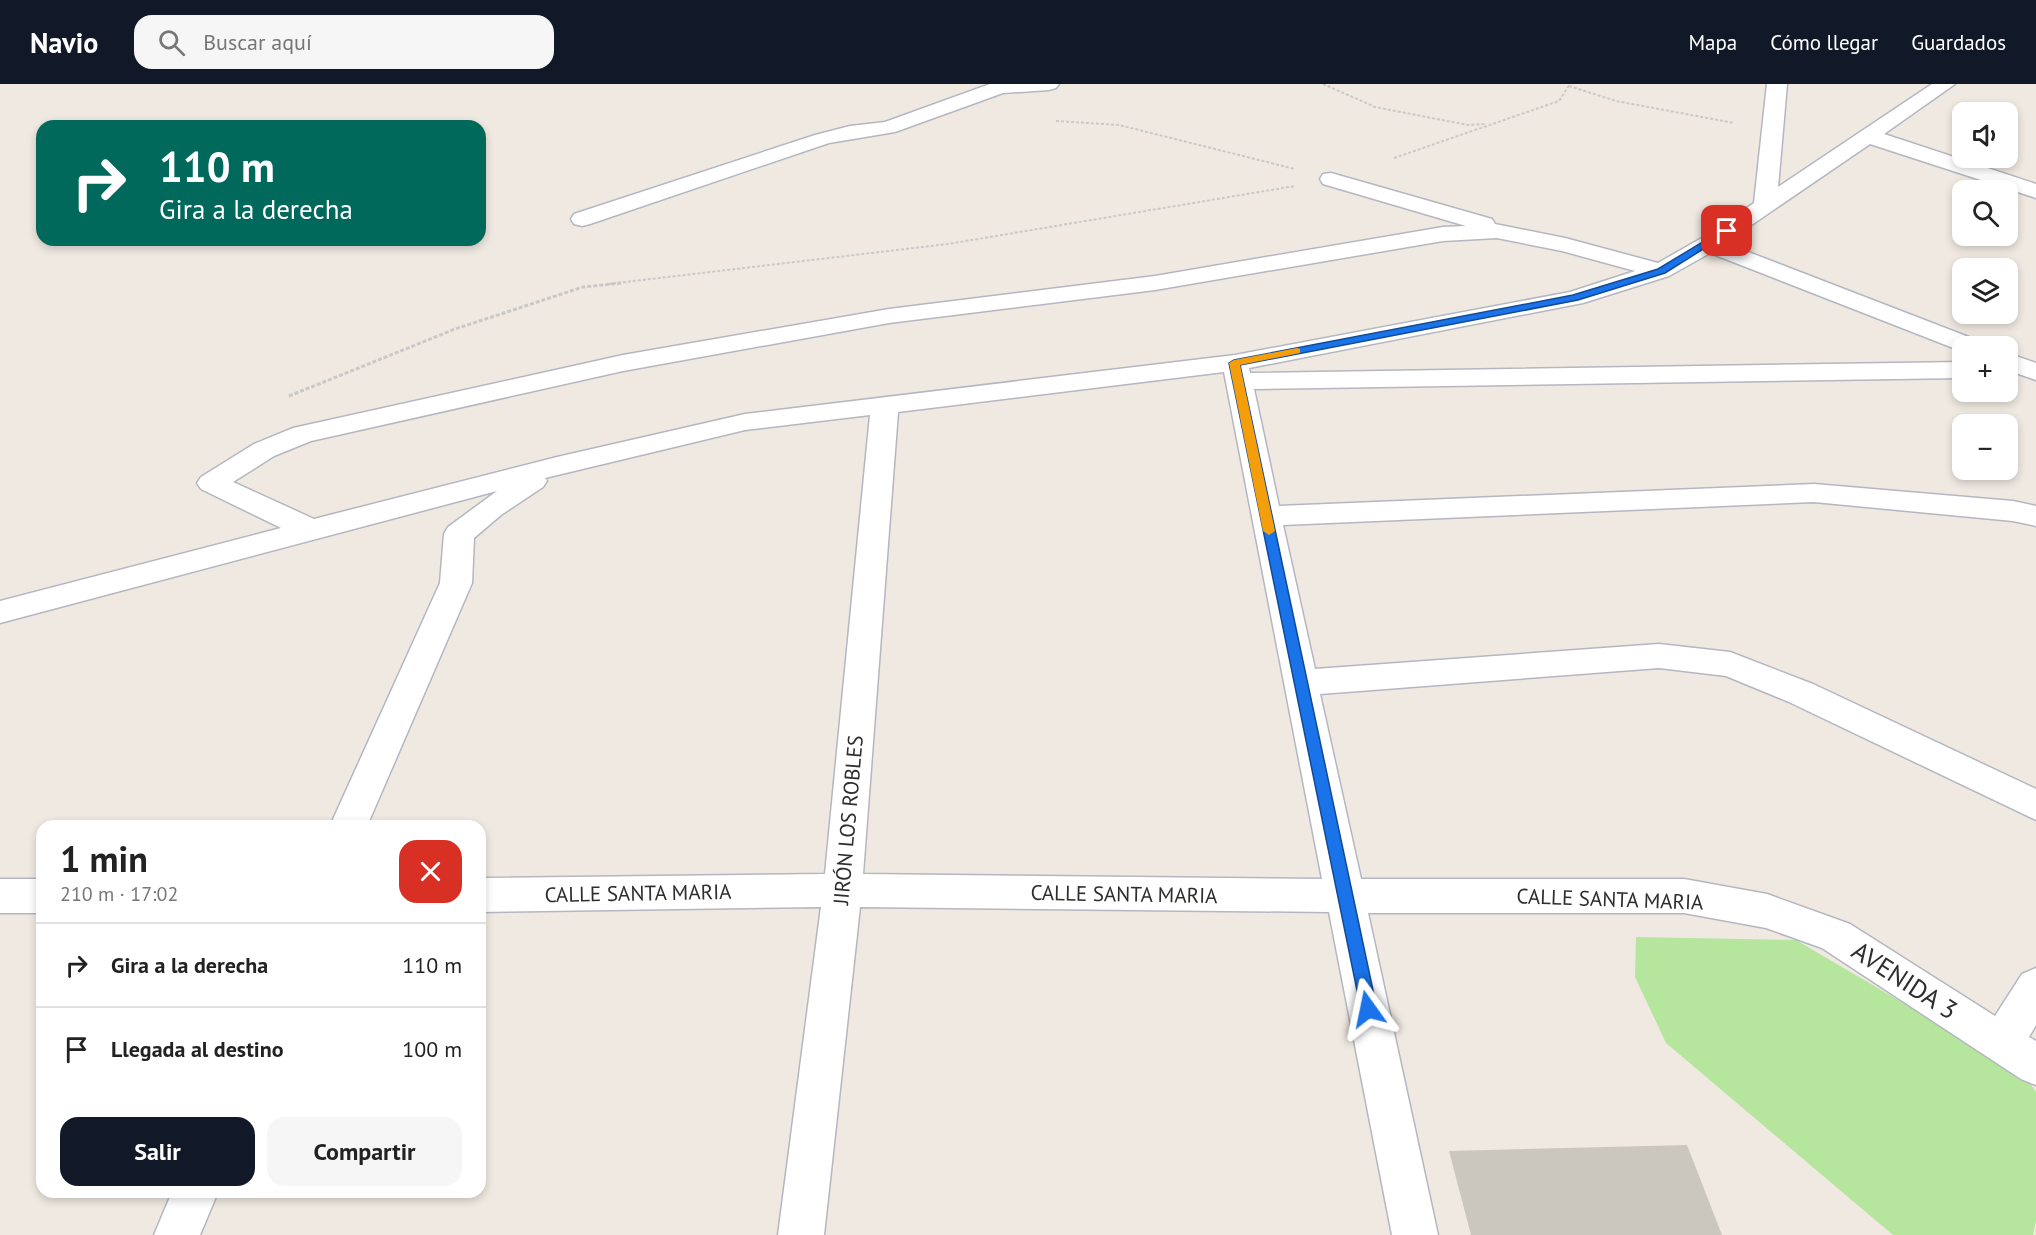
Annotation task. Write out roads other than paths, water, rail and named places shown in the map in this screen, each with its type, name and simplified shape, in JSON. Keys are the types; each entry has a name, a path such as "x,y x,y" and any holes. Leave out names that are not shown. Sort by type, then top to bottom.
{"street":[{"path":"582,219 822,140 850,132 888,128 1000,87 1049,84"},
{"path":"1765,205 1777,84"},
{"path":"1236,372 1574,298 1661,271 1708,244 1945,84"},
{"path":"1868,136 2036,191"},
{"path":"1330,179 1536,239 1661,271"},
{"path":"311,530 211,483 264,450 303,434 623,363 890,316 1155,283 1443,234 1497,231 1536,239"},
{"path":"1708,244 1952,339"},
{"path":"0,612 557,466 745,423 885,404 1236,372 1952,370"},
{"path":"1236,372 1415,1235"},
{"name":"JIRÓN LOS ROBLES","path":"801,1235 843,890 885,404"},
{"path":"352,820 456,583 459,534 491,508 557,466"},
{"path":"1266,516 1814,493 1979,507 2036,516"},
{"path":"1300,683 1659,656 1730,664 1801,693 2036,805"},
{"name":"CALLE SANTA MARIA","path":"486,895 843,890 1345,896 1684,897 1767,911"},
{"path":"0,896 36,896"},
{"name":"AVENIDA 3","path":"1767,911 1836,936 2036,1065"},
{"path":"2002,1043 2036,987"},
{"path":"177,1235 192,1198"}]}
